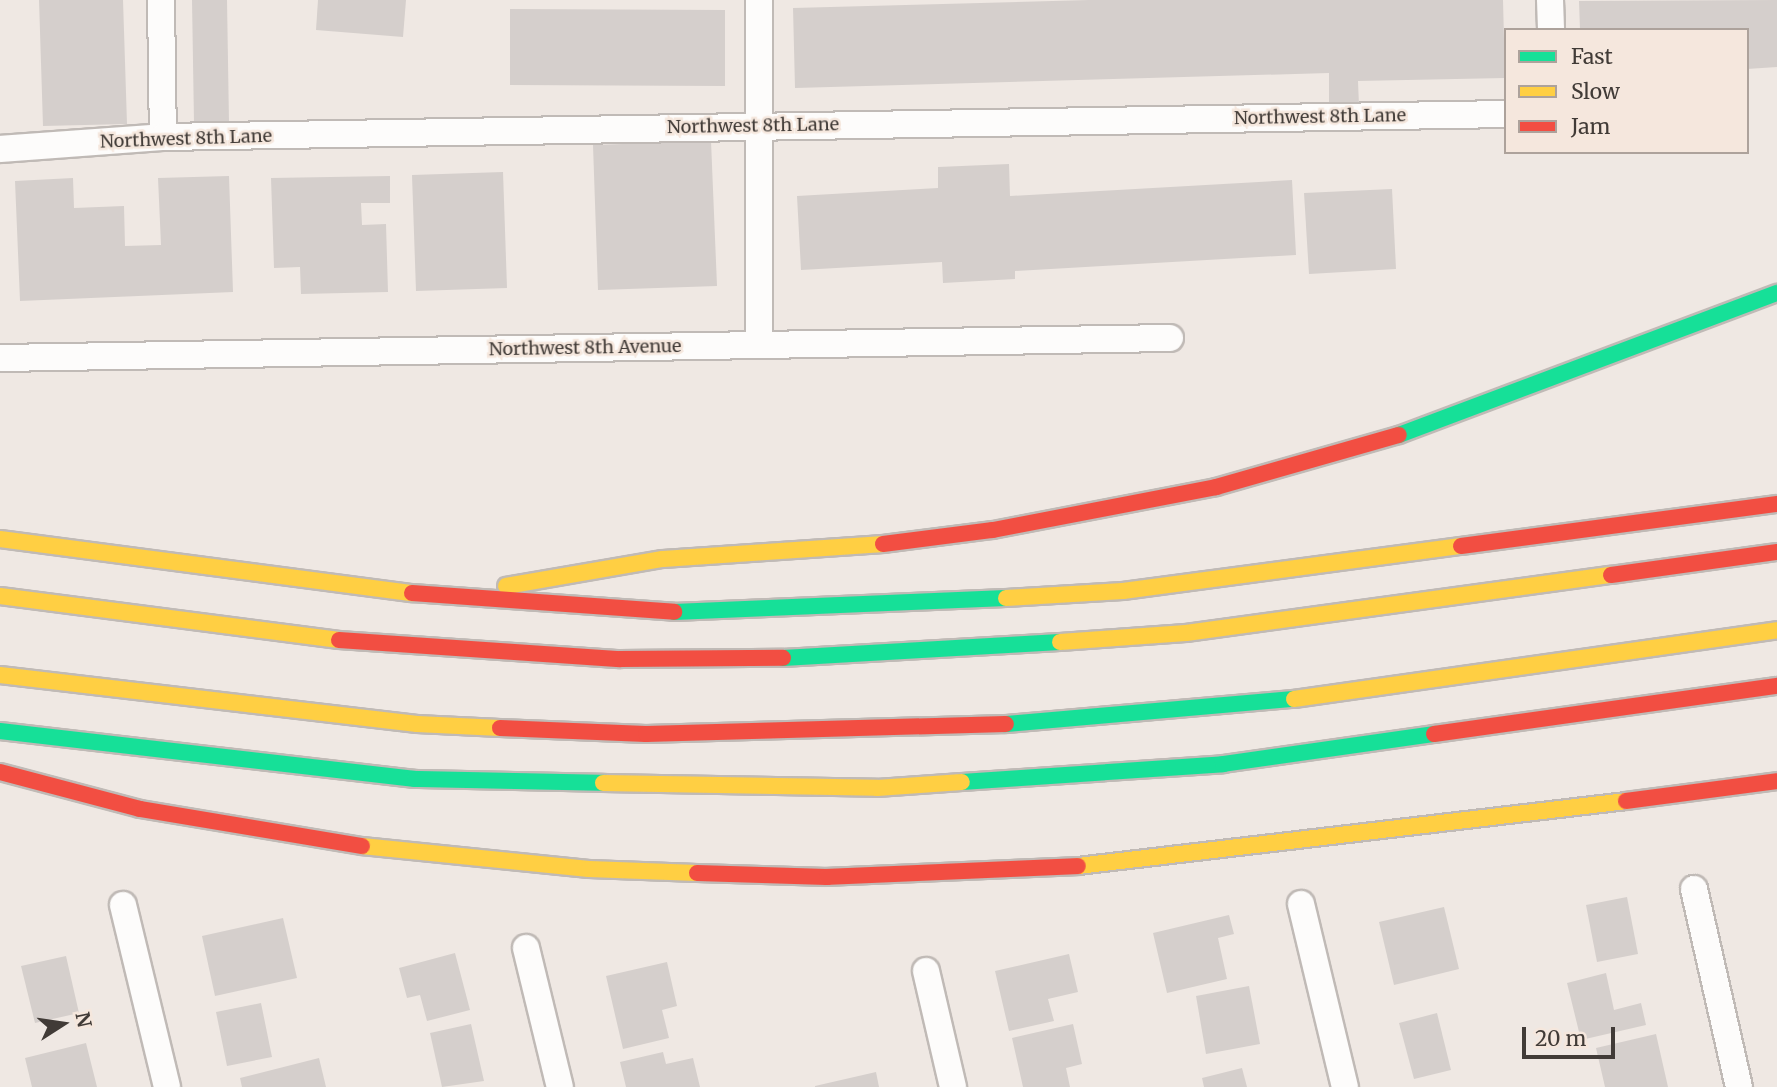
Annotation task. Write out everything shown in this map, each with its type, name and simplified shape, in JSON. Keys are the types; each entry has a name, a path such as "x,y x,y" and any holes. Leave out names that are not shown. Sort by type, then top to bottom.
{"highway":[{"path":"449,596 663,559 878,545 1160,500 1386,440 1777,293"},
{"path":"0,539 216,573 449,596 673,612 1011,601 1233,578 1777,504"},
{"path":"0,596 384,646 620,659 822,658 1186,633 1777,552"},
{"path":"0,674 417,724 646,734 879,732 1216,709 1777,630"},
{"path":"0,731 184,757 415,779 877,788 1223,764 1777,686"},
{"path":"0,772 140,810 390,850 589,869 827,877 1150,863 1777,781"}],"street":[{"path":"161,0 163,137"},
{"path":"759,0 759,345"},
{"path":"1550,0 1550,28"},
{"name":"Northwest 8th Lane","path":"0,149 163,137 1504,114"},
{"name":"Northwest 8th Avenue","path":"0,358 1170,338"},
{"path":"1694,889 1739,1087"},
{"path":"1301,904 1345,1087"},
{"path":"123,905 167,1087"},
{"path":"526,948 559,1087"},
{"path":"926,971 953,1087"}],"building":[{"path":"39,0 123,0 127,124 43,126"},
{"path":"192,0 227,0 229,123 194,123"},
{"path":"318,0 406,0 403,37 316,30"},
{"path":"1089,0 1503,0 1504,78 1358,81 1359,106 1329,107 1329,73 795,88 793,8"},
{"path":"1777,0 1777,67 1749,69 1749,28 1580,28 1579,1"},
{"path":"510,9 725,10 725,86 510,85"},
{"path":"711,141 717,286 598,290 593,145"},
{"path":"1009,164 1010,196 1292,180 1296,255 1015,271 1015,279 943,283 942,262 801,270 797,196 938,188 938,167"},
{"path":"503,172 507,288 416,291 412,175"},
{"path":"229,176 233,292 20,301 15,181 73,178 74,208 124,206 125,246 161,245 158,178"},
{"path":"390,176 390,203 361,203 362,225 386,224 388,292 301,294 300,267 274,268 271,178"},
{"path":"1392,189 1396,269 1309,274 1304,193"},
{"path":"1627,897 1638,954 1597,962 1586,905"},
{"path":"1444,907 1459,969 1394,985 1379,922"},
{"path":"1229,915 1234,934 1218,938 1227,979 1167,993 1153,933"},
{"path":"283,918 297,978 215,996 202,936"},
{"path":"455,953 470,1010 427,1021 420,995 407,998 399,968"},
{"path":"1069,954 1078,992 1048,999 1054,1021 1009,1031 995,971"},
{"path":"66,956 79,1013 35,1023 21,966"},
{"path":"667,962 677,1006 662,1010 669,1038 623,1049 606,976"},
{"path":"1606,973 1614,1010 1641,1003 1646,1025 1581,1040 1567,983"},
{"path":"1249,986 1260,1044 1206,1054 1196,996"},
{"path":"261,1003 272,1057 227,1066 216,1012"},
{"path":"1437,1013 1451,1070 1414,1079 1399,1023"},
{"path":"471,1024 484,1081 442,1087 430,1033"},
{"path":"1073,1024 1082,1064 1066,1068 1070,1087 1023,1087 1012,1038"},
{"path":"1656,1034 1668,1087 1605,1087 1596,1048"},
{"path":"86,1043 97,1087 32,1087 25,1058"},
{"path":"663,1052 666,1064 693,1058 700,1087 626,1087 620,1062"},
{"path":"319,1058 326,1087 242,1087 240,1078"},
{"path":"1242,1068 1247,1087 1204,1087 1202,1078"},
{"path":"876,1072 879,1087 815,1087 815,1086"}],"traffic: fast":[{"path":"1399,435 1777,293"},
{"path":"674,612 1006,598"},
{"path":"783,658 1060,642"},
{"path":"1006,724 1294,699"},
{"path":"0,731 415,779 603,783"},
{"path":"962,782 1223,764 1434,734"}],"traffic: slow":[{"path":"0,539 412,593"},
{"path":"506,586 663,559 883,544"},
{"path":"1006,598 1123,591 1461,546"},
{"path":"1060,642 1186,633 1611,575"},
{"path":"0,596 339,640"},
{"path":"1294,699 1777,630"},
{"path":"0,675 417,724 500,728"},
{"path":"603,783 877,788 962,782"},
{"path":"1078,866 1626,801"},
{"path":"362,846 589,869 697,873"}],"traffic: jam":[{"path":"883,544 993,530 1216,487 1399,435"},
{"path":"1461,546 1777,504"},
{"path":"1611,575 1777,552"},
{"path":"412,593 674,612"},
{"path":"339,640 620,659 783,658"},
{"path":"1434,734 1777,686"},
{"path":"500,728 646,734 1006,724"},
{"path":"0,772 140,809 362,846"},
{"path":"1626,801 1777,781"},
{"path":"697,873 827,877 1078,866"}]}
